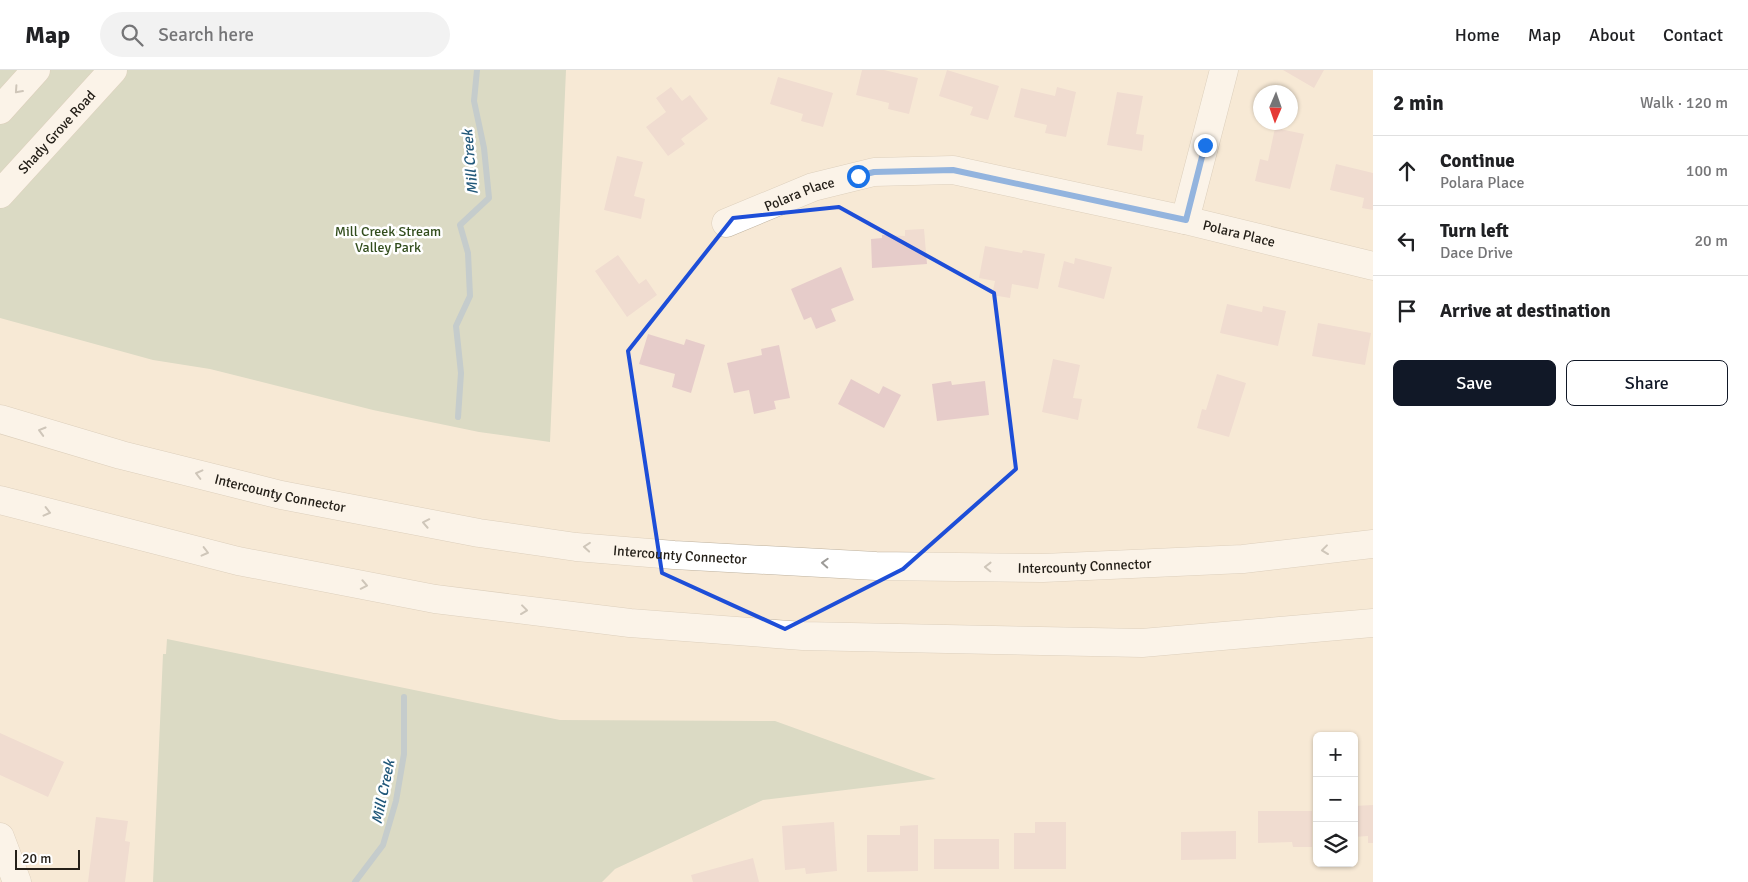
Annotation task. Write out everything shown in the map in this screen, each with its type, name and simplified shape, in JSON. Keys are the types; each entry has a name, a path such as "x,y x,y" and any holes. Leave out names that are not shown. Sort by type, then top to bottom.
{"main road":[{"path":"0,110 36,70"},
{"name":"Shady Grove Road","path":"0,194 114,70"},
{"path":"1186,220 1224,70"},
{"name":"Polara Place","path":"726,223 813,188 874,172 953,170 1186,220 1373,266"},
{"name":"Intercounty Connector","path":"0,419 122,455 281,495 479,533 576,547 674,555 876,566 1043,568 1243,559 1373,544"},
{"path":"0,500 238,561 435,599 630,623 803,636 1142,643 1373,623"},
{"path":"0,838 17,882"}],"highlighted area":[{"path":"839,207 994,293 1016,469 903,569 785,629 662,573 628,351 733,218"}],"green space":[{"name":"Mill Creek Stream Valley Park","path":"0,70 566,70 550,442 479,432 373,410 210,369 153,360 0,318"},
{"path":"167,639 560,720 775,721 936,779 763,800 615,869 602,882 153,882 163,654 166,654"}],"building":[{"path":"862,70 884,70 918,78 909,114 888,109 889,103 856,95"},
{"path":"947,70 999,86 988,120 970,115 973,107 939,96"},
{"path":"1283,70 1324,70 1314,88"},
{"path":"778,77 833,93 823,127 801,121 803,114 770,104"},
{"path":"671,87 682,101 690,95 708,119 681,139 685,144 668,156 646,127 666,112 656,98"},
{"path":"1057,87 1076,92 1066,137 1045,133 1047,125 1014,117 1021,88 1055,96"},
{"path":"1117,92 1143,96 1136,134 1144,135 1142,151 1107,145"},
{"path":"1275,130 1304,134 1290,189 1255,181 1260,159 1268,161"},
{"path":"617,156 643,162 634,196 645,199 641,219 604,210"},
{"path":"1336,164 1373,173 1373,210 1362,208 1364,198 1330,190"},
{"path":"924,229 927,264 872,268 871,239 882,238 882,235 905,236 905,230"},
{"path":"985,246 1022,253 1023,250 1045,254 1038,289 1012,284 1010,298 992,295 995,281 979,278"},
{"path":"618,255 639,284 646,279 657,295 627,317 595,271"},
{"path":"1075,258 1112,267 1104,299 1058,287 1064,261 1074,264"},
{"path":"841,267 854,300 831,309 836,321 816,329 811,317 804,320 791,289"},
{"path":"1227,304 1262,312 1263,306 1286,311 1278,346 1220,333"},
{"path":"1318,323 1371,333 1365,365 1312,356"},
{"path":"648,334 684,345 686,339 705,345 691,393 672,387 675,374 639,364"},
{"path":"779,345 790,398 774,401 776,409 754,414 749,390 734,393 727,363 762,355 761,349"},
{"path":"1053,359 1080,365 1073,398 1082,399 1078,420 1042,412"},
{"path":"1217,374 1246,383 1229,437 1197,428 1202,409 1206,410"},
{"path":"851,379 879,394 883,386 901,395 884,428 838,404"},
{"path":"951,381 952,385 985,381 989,415 937,421 932,384"},
{"path":"0,733 64,762 48,797 0,775"},
{"path":"1373,805 1373,843 1368,843 1368,836 1358,837 1358,806"},
{"path":"1258,811 1312,811 1312,847 1293,847 1292,842 1258,843"},
{"path":"96,817 128,821 125,841 130,842 125,882 88,882"},
{"path":"834,822 837,871 806,874 805,868 785,870 782,826"},
{"path":"1035,822 1066,822 1066,869 1014,869 1014,833 1035,833"},
{"path":"918,825 918,871 867,872 867,835 900,835 900,826"},
{"path":"1236,831 1236,859 1181,860 1181,832"},
{"path":"934,839 999,839 999,869 934,869"},
{"path":"753,858 759,882 693,882 691,875"}],"waterway":[{"name":"Mill Creek","path":"458,417 461,373 456,326 470,296 468,253 460,225 489,198 484,148 474,101 477,70"},
{"name":"Mill Creek","path":"355,882 383,845 396,801 404,754 404,697"}],"route":[{"path":"858,176 874,172 953,170 1186,220 1205,145"}]}
